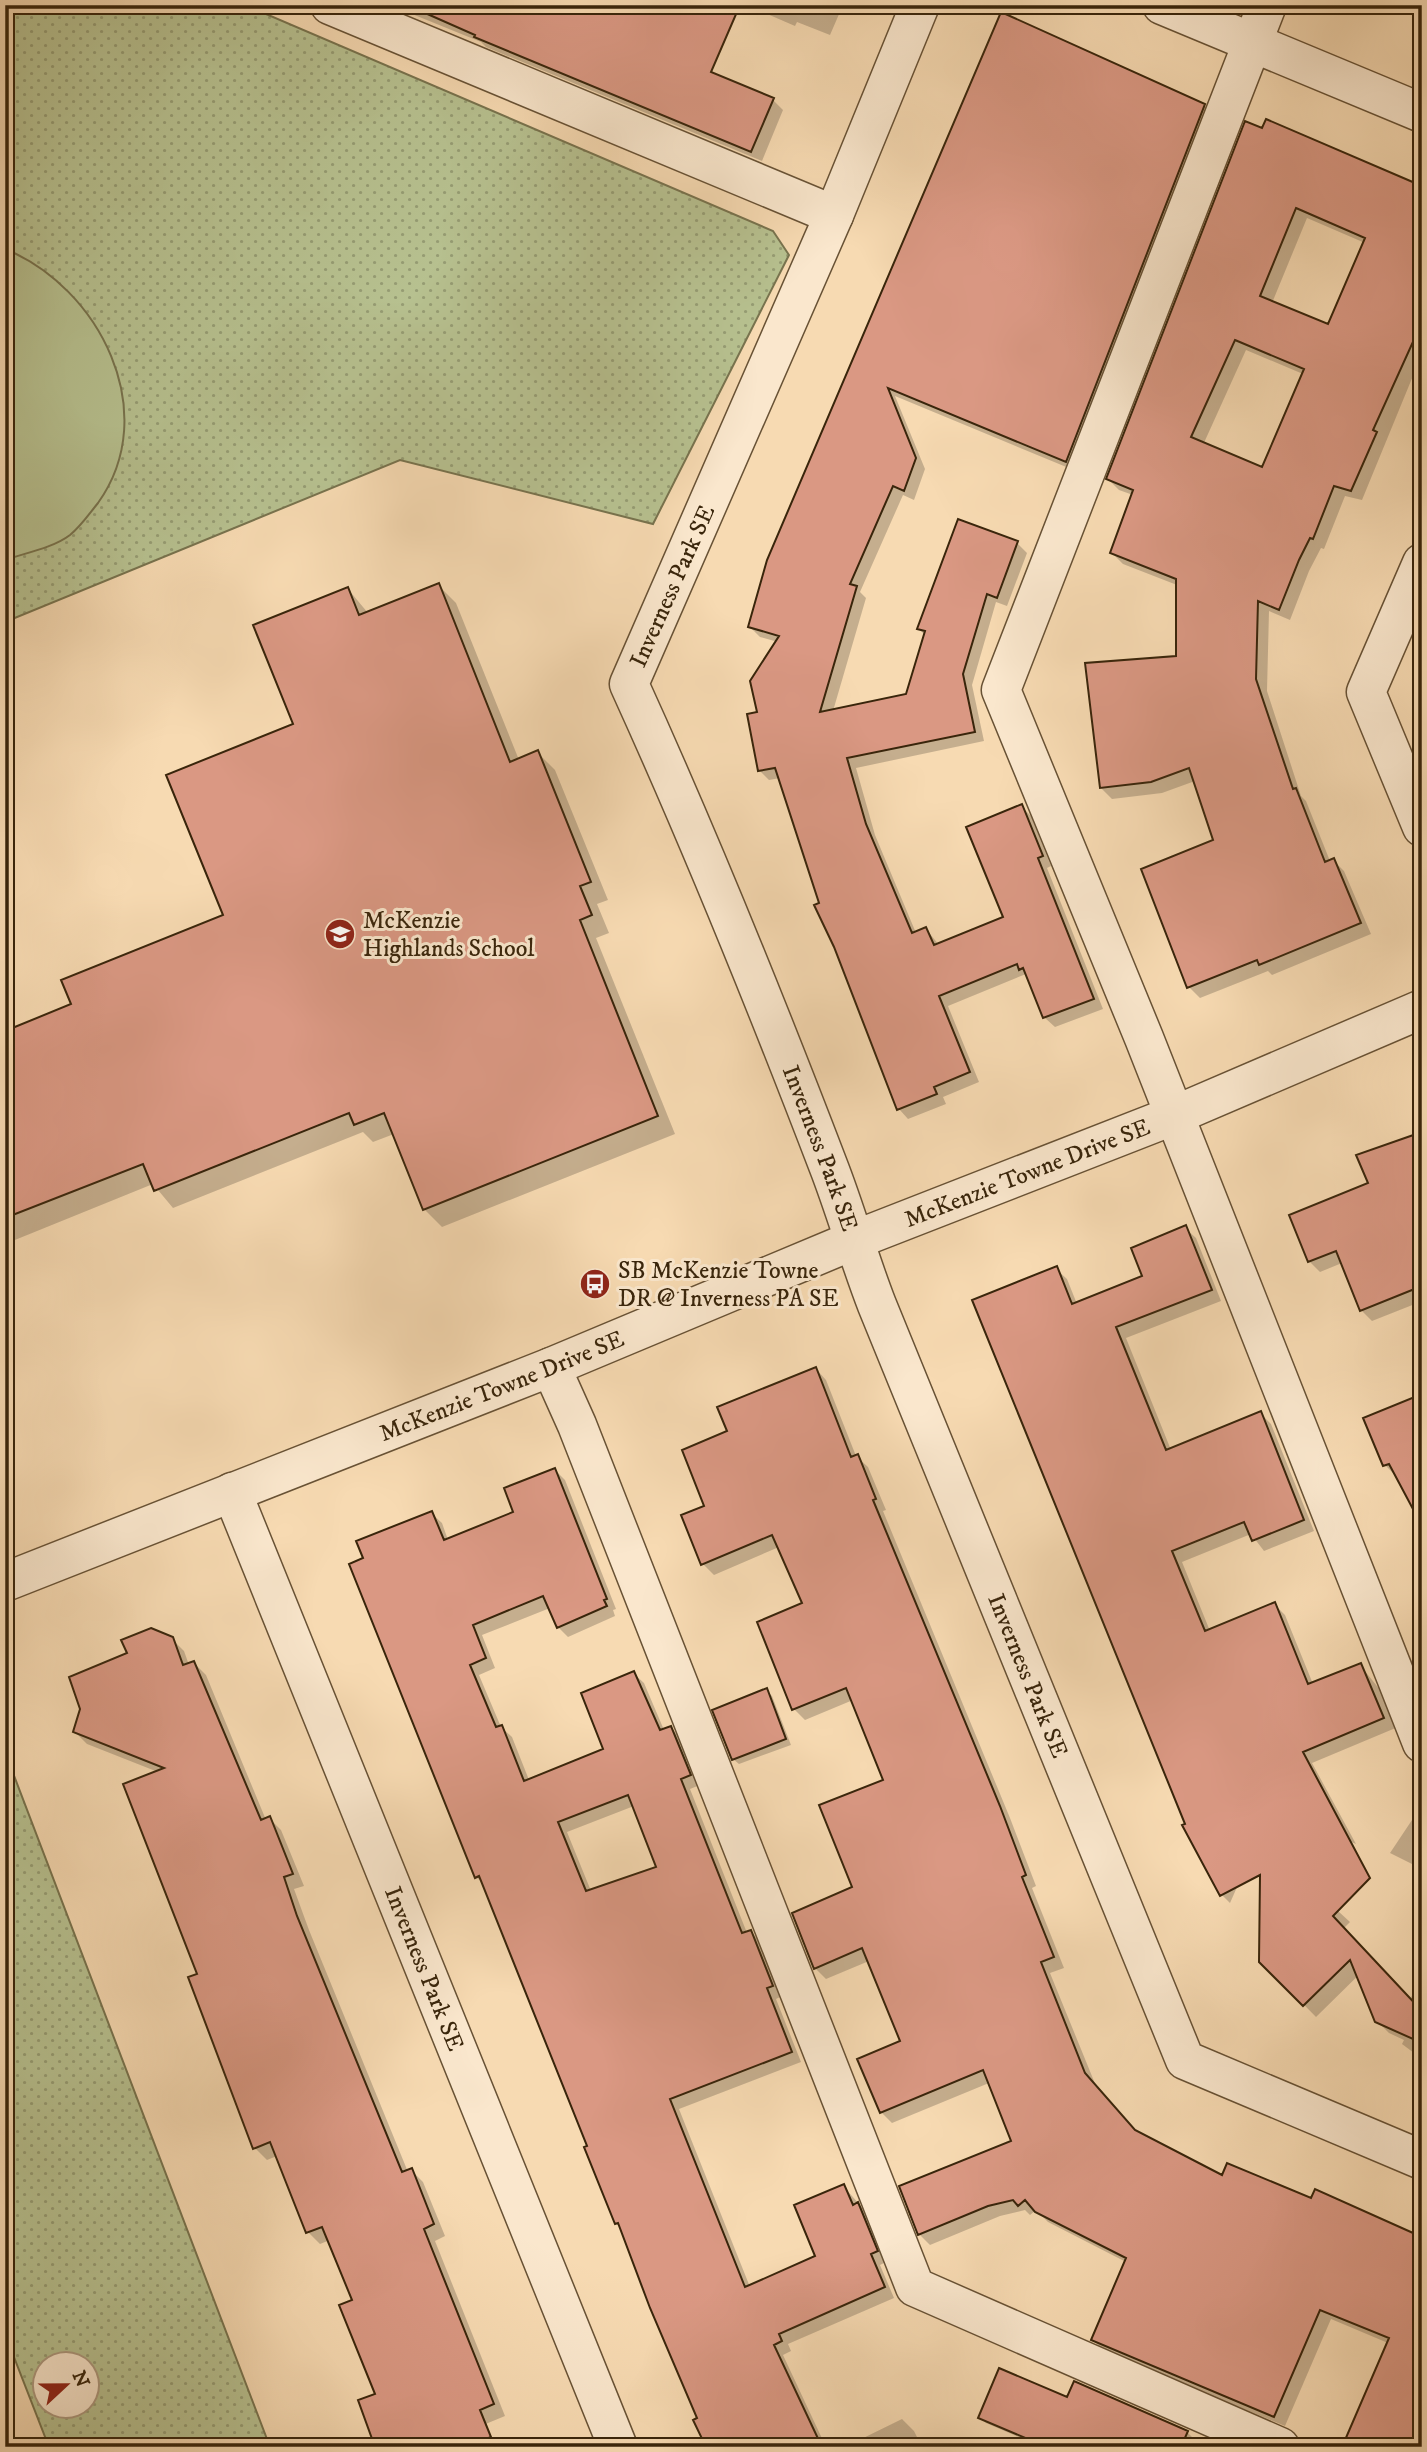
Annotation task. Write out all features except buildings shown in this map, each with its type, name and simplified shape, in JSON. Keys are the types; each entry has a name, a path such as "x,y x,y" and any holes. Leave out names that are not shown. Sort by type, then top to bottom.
{"street":[{"path":"330,5 834,215"},
{"name":"Inverness Park SE","path":"920,5 834,215 629,684 695,832 829,1168 852,1241 1185,2060 1422,2160"},
{"path":"1162,5 1422,113"},
{"path":"1267,5 1001,690 1175,1115 1422,1743"},
{"path":"1422,563 1366,692 1422,827"},
{"name":"McKenzie Towne Drive SE","path":"5,1582 551,1367 852,1241 1175,1115 1422,1009"},
{"path":"551,1367 582,1438 915,2287 1280,2447"},
{"name":"Inverness Park SE","path":"232,1492 618,2447"}],"green space":[{"path":"5,5 245,5 773,231 789,255 653,524 400,460 5,622"},
{"path":"5,249 39,267 68,292 93,322 111,356 122,393 124,430 117,468 98,503 78,528 55,543 5,560"},
{"path":"5,1752 270,2447 49,2447 38,2420 102,2420 102,2350 32,2350 32,2403 5,2334"}],"place":[{"name":"McKenzie Highlands School","path":"340,934"},
{"name":"SB McKenzie Towne DR @ Inverness PA SE","path":"595,1284"}]}
